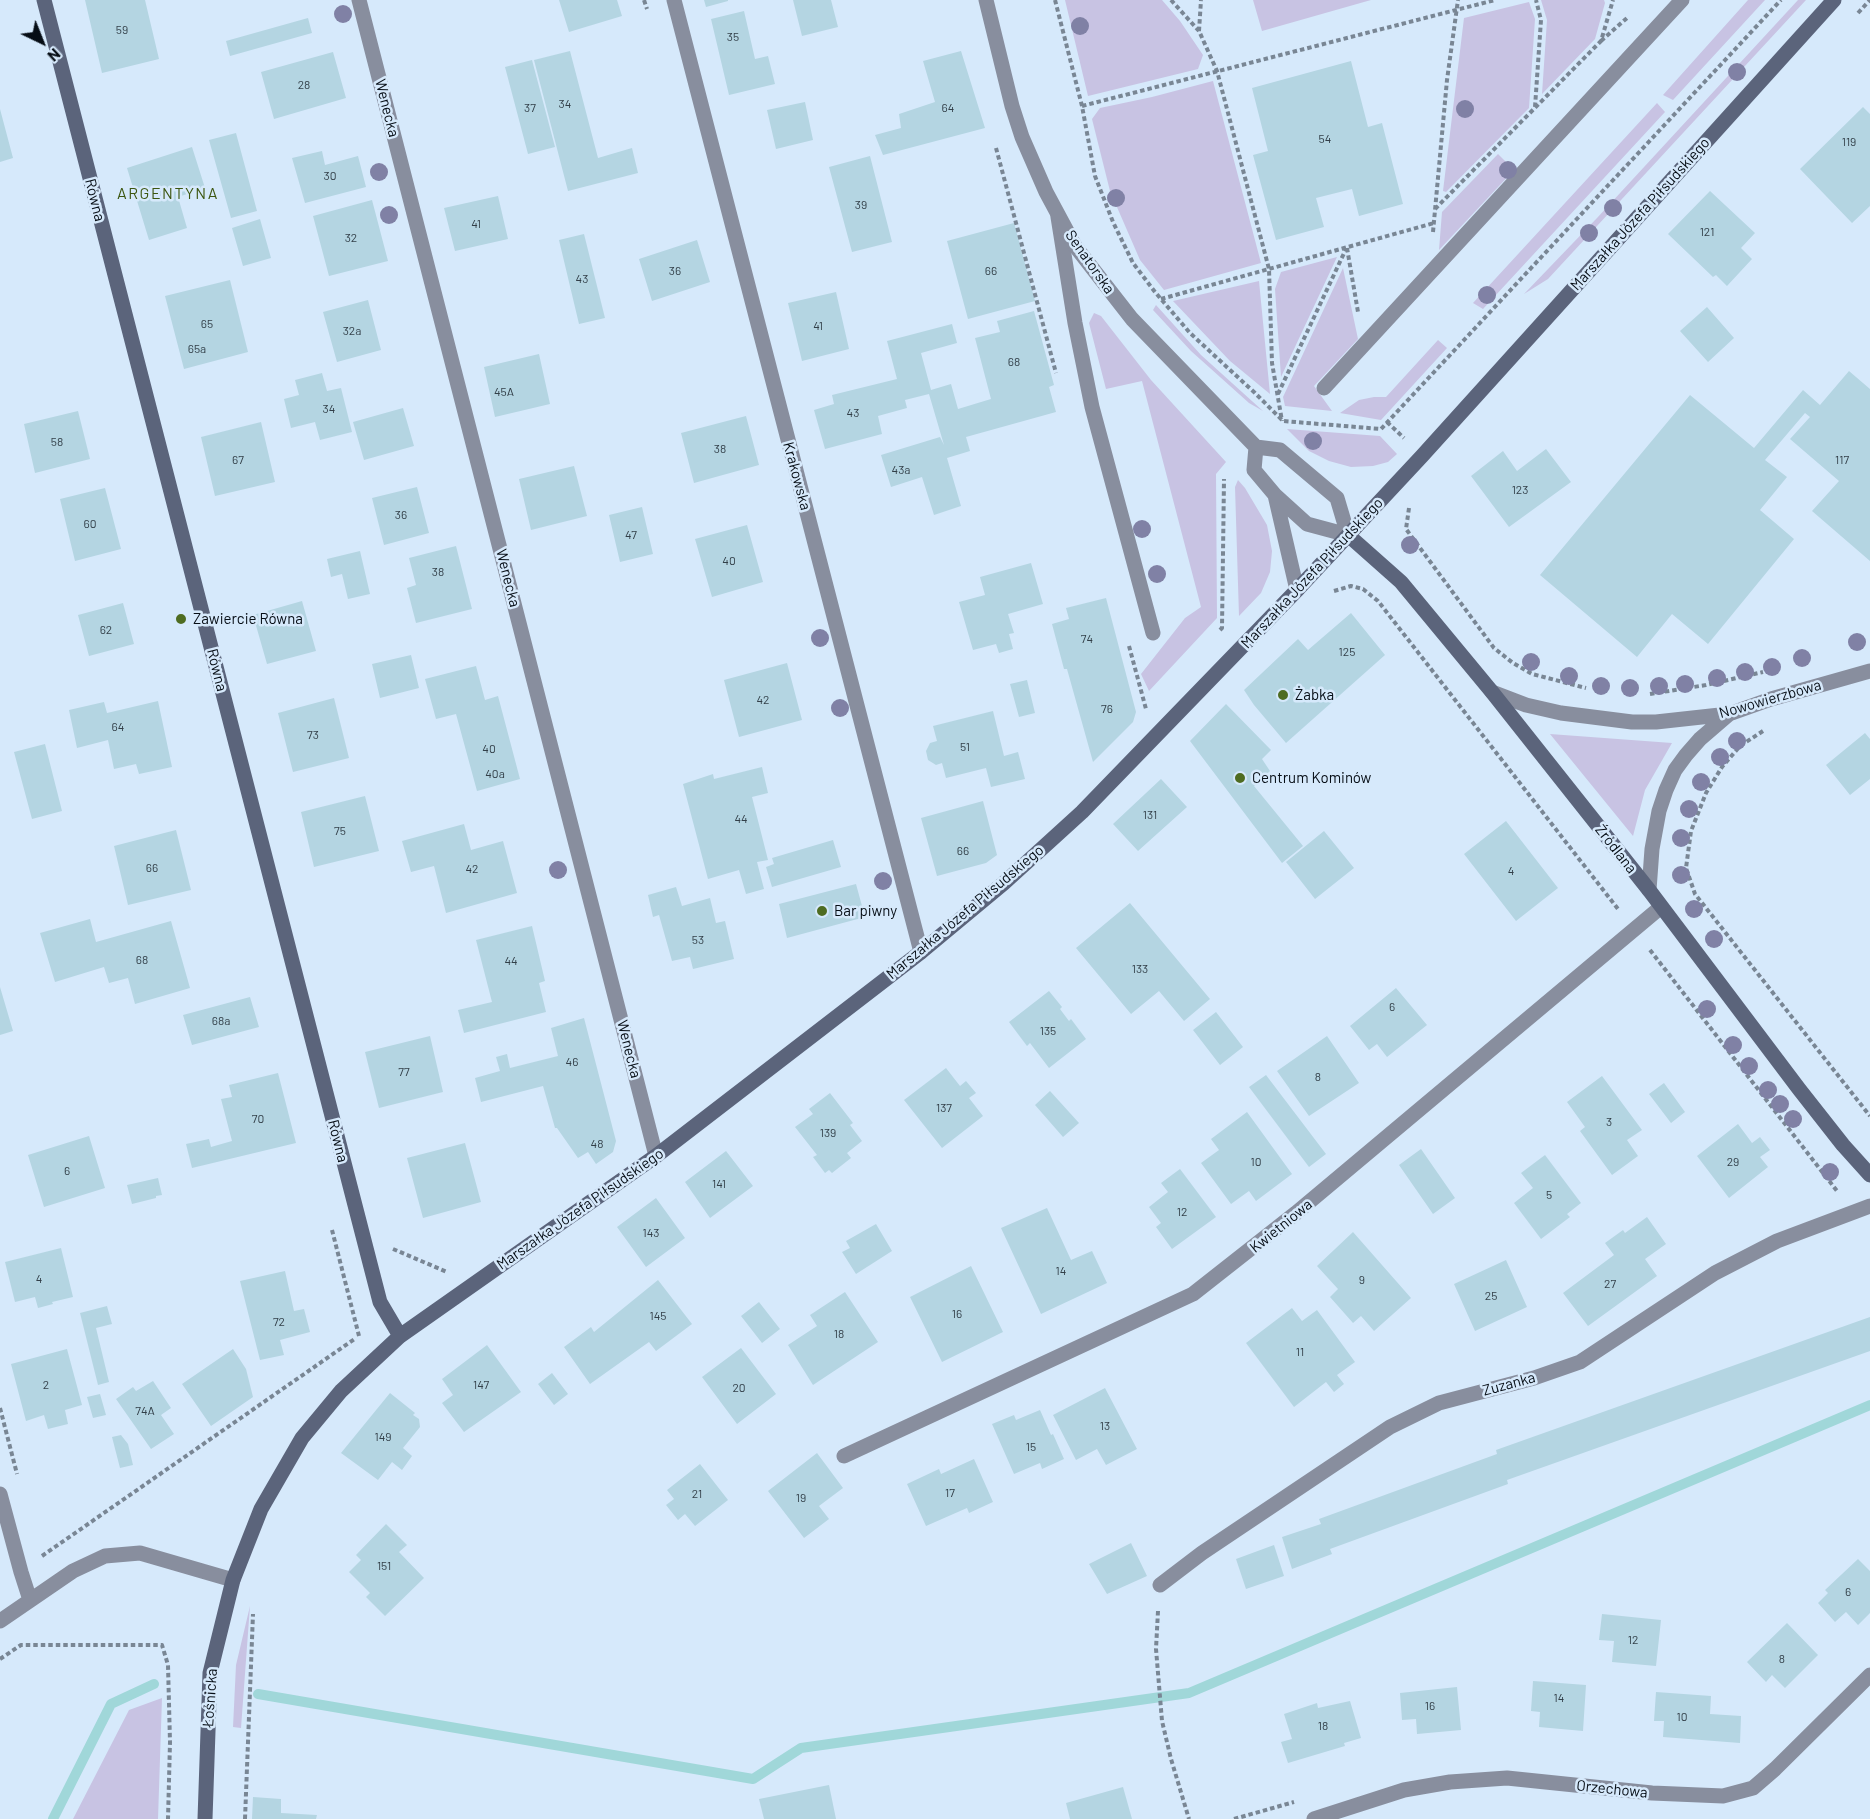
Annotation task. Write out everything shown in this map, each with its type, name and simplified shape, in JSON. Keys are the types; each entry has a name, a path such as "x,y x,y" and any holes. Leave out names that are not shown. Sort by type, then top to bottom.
{"street":[{"name":"Równa","path":"44,0 380,1302 400,1336"},
{"name":"Wenecka","path":"359,0 656,1156"},
{"name":"Krakowska","path":"674,0 921,952"},
{"name":"Senatorska","path":"986,0 1022,137 1046,192 1075,246 1132,319 1256,447"},
{"path":"1324,388 1682,0"},
{"name":"Marszałka Józefa Piłsudskiego","path":"233,1580 261,1509 302,1438 341,1391 400,1336 656,1156 921,952 1004,883 1082,812 1297,590 1422,456 1834,0"},
{"path":"1058,214 1075,323 1092,407 1153,633"},
{"path":"1256,447 1281,450 1337,498 1348,535 1307,524 1275,495 1254,470 1256,447"},
{"path":"1275,495 1297,590"},
{"name":"Źródlana","path":"1348,535 1401,582 1492,692 1649,890 1806,1098 1870,1175"},
{"name":"Nowowierzbowa","path":"1492,692 1545,710 1632,722 1656,722 1729,714 1771,699 1870,671"},
{"path":"1649,890 1652,849 1659,811 1675,770 1686,755 1729,714"},
{"name":"Kwietniowa","path":"844,1456 1193,1294 1296,1214 1661,907"},
{"name":"Zuzanka","path":"1160,1585 1202,1553 1390,1427 1439,1403 1534,1378 1580,1362 1715,1273 1777,1241 1863,1209"},
{"path":"0,1494 30,1600"},
{"path":"0,1621 73,1571 105,1556 140,1553 233,1580"},
{"name":"Łośnicka","path":"205,1819 210,1673 233,1580"},
{"name":"Orzechowa","path":"1314,1819 1404,1790 1450,1782 1507,1778 1652,1793 1723,1796 1753,1788 1870,1676"}],"path":[{"path":"1055,0 1082,106 1095,176 1113,222 1133,263 1190,333 1283,422 1381,429 1780,0"},
{"path":"1171,0 1198,31 1217,71 1269,269 1272,363 1283,422"},
{"path":"1198,31 1201,0"},
{"path":"1161,299 1434,223 1455,10 1458,0"},
{"path":"1082,106 1496,0"},
{"path":"1535,107 1541,20 1536,0"},
{"path":"1435,209 1601,41 1612,0"},
{"path":"1855,17 1870,0"},
{"path":"1347,248 1365,346"},
{"path":"1278,394 1347,248"},
{"path":"1222,628 1224,479"},
{"path":"1411,497 1406,530 1494,648 1532,674 1588,688"},
{"path":"1378,601 1844,1199 1863,1209"},
{"path":"1646,694 1706,685 1774,669"},
{"path":"1771,729 1763,731 1740,746 1722,767 1706,793 1691,831 1686,868 1695,894 1870,1116"},
{"path":"64,1541 388,1316"},
{"path":"1160,1585 1156,1648 1162,1721 1189,1819"},
{"path":"0,1659 21,1644 162,1645 168,1665 170,1737 168,1819"},
{"path":"245,1819 252,1666"}],"shaded area":[{"path":"1065,0 1162,0 1180,21 1203,55 1198,69 1088,96"},
{"path":"1253,0 1371,0 1262,31"},
{"path":"1541,0 1604,0 1605,3 1595,39 1542,94 1547,20"},
{"path":"1748,0 1765,0 1673,100 1663,95"},
{"path":"1798,0 1806,0 1548,279 1524,294 1597,218"},
{"path":"1529,2 1535,19 1529,108 1446,192 1443,191 1464,18"},
{"path":"1213,81 1261,263 1164,290 1140,260 1110,191 1092,119 1100,108"},
{"path":"1657,103 1665,112 1483,309 1473,303"},
{"path":"1498,154 1514,170 1439,250 1442,212"},
{"path":"1337,257 1281,377 1275,289 1281,272"},
{"path":"1343,268 1358,339 1314,386 1332,411 1285,406 1283,397"},
{"path":"1259,281 1270,394 1230,361 1173,301"},
{"path":"1156,305 1201,355 1263,411 1249,403 1191,351 1153,310"},
{"path":"1094,313 1101,316 1151,380 1226,462 1216,474 1217,618 1149,691 1141,674 1185,618 1201,607 1142,381 1106,389 1089,323"},
{"path":"1438,340 1447,348 1381,420 1340,413 1359,400 1386,397"},
{"path":"1287,429 1380,436 1397,454 1388,462 1373,466 1351,467 1329,461 1309,451"},
{"path":"1238,480 1267,525 1272,551 1270,572 1261,593 1239,616 1235,487"},
{"path":"1550,734 1672,743 1645,790 1633,836"},
{"path":"250,1606 241,1728 233,1727 236,1665"},
{"path":"162,1698 158,1819 73,1819 129,1710"}],"building":[{"path":"85,0 145,0 159,59 102,73"},
{"path":"559,0 617,0 622,16 569,32"},
{"path":"704,0 728,0 728,1 706,7"},
{"path":"793,0 831,0 838,27 802,36"},
{"path":"744,11 755,59 768,56 775,84 729,95 711,19"},
{"path":"308,18 312,33 230,56 226,41"},
{"path":"570,51 598,158 632,148 638,173 568,191 534,60"},
{"path":"961,51 985,128 883,155 875,135 901,128 899,114 935,102 923,61"},
{"path":"333,52 346,98 274,119 261,72"},
{"path":"532,60 555,147 528,154 505,67"},
{"path":"1351,61 1368,127 1382,123 1403,204 1359,216 1352,189 1316,198 1324,227 1276,240 1253,155 1268,151 1252,88"},
{"path":"805,102 813,140 776,149 767,110"},
{"path":"1863,107 1870,114 1870,206 1852,223 1800,169"},
{"path":"0,109 13,158 0,162"},
{"path":"236,133 257,211 231,218 209,140"},
{"path":"192,147 205,188 178,197 187,228 149,240 127,168"},
{"path":"322,151 325,165 358,156 366,187 305,203 292,158"},
{"path":"870,156 892,242 852,252 829,167"},
{"path":"1710,191 1755,233 1741,248 1752,259 1727,286 1716,275 1713,277 1668,234"},
{"path":"498,196 508,239 455,251 444,208"},
{"path":"372,200 388,261 329,276 313,216"},
{"path":"260,219 271,258 243,266 232,228"},
{"path":"1014,223 1035,301 968,319 947,241"},
{"path":"584,234 605,318 579,324 559,240"},
{"path":"697,240 710,282 652,301 639,259"},
{"path":"230,280 248,352 184,369 165,296"},
{"path":"836,292 849,349 802,361 788,303"},
{"path":"368,300 381,350 337,362 323,312"},
{"path":"1707,307 1734,338 1708,362 1680,331"},
{"path":"1034,311 1054,385 1049,387 1056,412 966,437 970,451 947,458 961,506 934,515 922,477 891,487 881,455 940,437 944,445 929,394 905,400 907,408 878,416 882,434 825,449 814,410 834,404 832,395 897,379 887,341 952,324 957,343 921,353 931,390 951,384 958,409 991,399 975,338 1000,332 997,321"},
{"path":"539,354 550,404 495,417 484,367"},
{"path":"1849,371 1870,389 1870,561 1812,511 1839,481 1790,439 1810,417 1805,413 1765,460 1787,477 1760,510 1794,539 1708,644 1672,614 1637,657 1540,575 1690,395 1754,448 1803,390 1820,405"},
{"path":"322,373 327,391 341,388 352,432 320,440 315,422 291,428 284,399 299,395 295,380"},
{"path":"403,408 414,446 364,460 353,422"},
{"path":"78,411 90,459 35,473 24,424"},
{"path":"746,416 759,465 694,483 681,433"},
{"path":"261,422 275,482 215,496 201,437"},
{"path":"1546,449 1571,482 1509,527 1471,476 1503,451 1517,471"},
{"path":"574,466 587,516 531,530 519,479"},
{"path":"417,487 429,533 384,545 372,498"},
{"path":"105,488 121,549 75,561 60,499"},
{"path":"642,507 653,554 620,562 609,515"},
{"path":"747,525 763,582 712,597 695,539"},
{"path":"456,546 472,609 416,623 407,588 416,585 409,558"},
{"path":"360,551 370,594 348,599 342,574 331,577 327,559"},
{"path":"1031,563 1043,604 1008,614 1014,633 1009,634 1013,649 999,653 996,644 973,650 959,602 985,595 980,577"},
{"path":"1106,598 1136,712 1133,722 1093,762 1052,624 1069,619 1066,608"},
{"path":"302,601 316,651 267,664 253,615"},
{"path":"123,603 134,644 89,656 78,615"},
{"path":"1351,613 1385,655 1286,743 1244,690 1298,639 1308,650"},
{"path":"411,655 419,688 380,698 372,664"},
{"path":"787,663 802,720 739,737 724,680"},
{"path":"476,666 485,700 498,696 520,779 477,791 456,714 436,719 425,679"},
{"path":"1027,680 1035,713 1019,717 1010,684"},
{"path":"334,698 349,758 293,772 278,713"},
{"path":"158,701 172,767 139,774 136,764 114,769 108,740 77,748 69,710 104,702 107,713"},
{"name":"Centrum Kominów","path":"1226,704 1271,750 1262,759 1270,771 1254,786 1303,846 1282,863 1190,741"},
{"path":"993,711 1004,756 1018,752 1025,779 991,787 986,768 946,778 942,763 936,765 928,760 926,751 930,743 937,741 933,726"},
{"path":"1865,733 1870,739 1870,779 1850,795 1826,765"},
{"path":"45,744 62,811 32,819 14,752"},
{"path":"762,767 768,793 752,797 768,860 757,862 764,889 746,894 739,870 708,879 683,784 713,774 714,779"},
{"path":"1161,779 1187,807 1138,851 1113,824"},
{"path":"365,796 379,851 314,867 301,812"},
{"path":"983,801 997,855 986,863 937,876 921,818"},
{"path":"1506,821 1558,888 1516,921 1464,854"},
{"path":"464,824 471,850 503,841 517,893 446,913 434,866 411,872 402,841"},
{"path":"176,830 191,890 128,905 114,846"},
{"path":"1324,831 1354,868 1315,899 1286,862"},
{"path":"833,840 841,867 772,887 766,867 774,864 772,858"},
{"name":"Bar piwny","path":"856,884 865,917 787,938 779,904"},
{"path":"676,887 682,906 710,898 716,923 725,921 734,959 693,969 690,957 672,961 659,915 653,917 648,895"},
{"path":"1130,903 1210,999 1184,1021 1159,991 1131,1014 1076,948"},
{"path":"90,919 96,942 171,921 190,988 135,1004 128,978 109,983 104,967 55,982 40,933"},
{"path":"532,926 545,981 539,983 546,1012 464,1033 458,1010 492,1002 476,940"},
{"path":"0,987 13,1031 0,1035"},
{"path":"1396,988 1427,1025 1387,1057 1377,1044 1369,1050 1350,1026"},
{"path":"1049,991 1062,1007 1060,1009 1069,1021 1071,1019 1086,1039 1049,1068 1030,1043 1027,1046 1009,1022"},
{"path":"250,997 259,1027 192,1045 183,1015"},
{"path":"1216,1012 1243,1047 1220,1065 1193,1030"},
{"path":"584,1018 616,1141 613,1152 596,1164 588,1152 578,1158 555,1128 543,1086 481,1102 475,1078 500,1071 496,1057 507,1054 510,1068 558,1056 551,1028"},
{"path":"430,1036 443,1092 379,1108 365,1052"},
{"path":"1327,1036 1359,1083 1309,1116 1277,1071"},
{"path":"946,1068 960,1086 966,1081 976,1093 969,1098 983,1116 942,1148 904,1100"},
{"path":"278,1073 296,1143 192,1168 186,1144 209,1139 211,1147 232,1141 221,1099 232,1097 229,1085"},
{"path":"1266,1075 1326,1154 1309,1167 1249,1087"},
{"path":"1602,1076 1642,1130 1627,1140 1638,1156 1612,1175 1580,1131 1585,1127 1567,1102"},
{"path":"1664,1083 1685,1112 1671,1123 1649,1094"},
{"path":"1050,1091 1079,1123 1063,1137 1035,1105"},
{"path":"830,1093 853,1123 850,1125 862,1141 847,1153 851,1158 832,1173 829,1170 825,1173 813,1157 817,1155 795,1127 813,1114 809,1109"},
{"path":"1247,1112 1292,1174 1256,1201 1249,1191 1231,1204 1201,1163 1219,1150 1211,1139"},
{"path":"1738,1124 1752,1143 1760,1137 1770,1150 1760,1157 1768,1167 1729,1198 1697,1156"},
{"path":"89,1136 105,1188 44,1207 28,1155"},
{"path":"465,1143 481,1202 423,1218 407,1158"},
{"path":"1421,1149 1455,1198 1433,1214 1399,1165"},
{"path":"726,1151 753,1186 710,1218 685,1182"},
{"path":"1545,1155 1581,1203 1567,1214 1570,1217 1541,1239 1514,1203 1533,1188 1521,1173"},
{"path":"1180,1169 1216,1217 1172,1249 1156,1227 1161,1223 1149,1207 1168,1192 1161,1183"},
{"path":"158,1178 162,1195 132,1204 127,1185"},
{"path":"656,1198 685,1238 646,1267 617,1227"},
{"path":"1047,1208 1071,1260 1092,1251 1107,1283 1041,1314 1001,1228"},
{"path":"1647,1217 1666,1244 1645,1259 1657,1276 1588,1326 1563,1293 1614,1255 1605,1243 1623,1230 1625,1233"},
{"path":"876,1224 892,1251 856,1274 842,1252 850,1248 846,1241"},
{"path":"1353,1232 1411,1298 1374,1331 1361,1316 1353,1323 1330,1297 1338,1289 1317,1266"},
{"path":"61,1248 73,1297 38,1308 35,1297 15,1302 5,1262"},
{"path":"1506,1260 1527,1307 1475,1331 1454,1284"},
{"path":"971,1266 1003,1332 942,1362 910,1297"},
{"path":"285,1271 294,1311 304,1309 310,1332 280,1340 284,1355 260,1360 240,1281"},
{"path":"658,1280 692,1324 656,1351 649,1342 590,1384 564,1347 591,1327 594,1332"},
{"path":"845,1292 878,1342 813,1385 788,1345 817,1326 810,1315"},
{"path":"759,1302 780,1329 762,1343 741,1316"},
{"path":"107,1306 112,1324 96,1328 109,1382 98,1385 80,1313"},
{"path":"1292,1308 1302,1321 1317,1310 1355,1362 1337,1375 1344,1384 1334,1392 1326,1382 1294,1407 1246,1343"},
{"path":"1870,1317 1870,1351 1507,1480 1508,1484 1330,1549 1332,1554 1292,1569 1282,1537 1321,1524 1319,1519 1497,1454 1496,1450"},
{"path":"487,1345 521,1392 464,1432 442,1403 453,1395 442,1379"},
{"path":"741,1348 776,1394 737,1424 702,1377"},
{"path":"67,1349 82,1405 65,1410 68,1424 48,1429 44,1415 26,1421 11,1364"},
{"path":"233,1349 246,1369 253,1397 211,1426 182,1384"},
{"path":"552,1373 568,1394 554,1405 538,1384"},
{"path":"153,1381 171,1408 161,1415 174,1434 151,1449 116,1399 133,1387 136,1391"},
{"path":"1105,1388 1137,1449 1106,1465 1097,1449 1076,1460 1053,1415"},
{"path":"390,1393 415,1413 413,1415 419,1419 420,1427 403,1448 412,1456 402,1470 392,1462 378,1480 341,1453"},
{"path":"100,1394 106,1415 93,1418 87,1397"},
{"path":"1040,1410 1064,1459 1042,1469 1040,1463 1014,1474 992,1424 1014,1415 1016,1420"},
{"path":"121,1435 128,1444 133,1465 120,1468 112,1437"},
{"path":"817,1453 843,1488 819,1506 829,1519 804,1538 768,1491"},
{"path":"974,1459 993,1502 969,1513 967,1508 926,1526 907,1484 939,1469 941,1474"},
{"path":"700,1464 728,1500 695,1526 685,1514 678,1520 666,1505 674,1499 667,1490"},
{"path":"386,1524 407,1545 399,1552 424,1578 385,1616 366,1597 370,1593 349,1572 361,1560 356,1555"},
{"path":"1131,1543 1147,1576 1107,1594 1089,1564"},
{"path":"1274,1545 1284,1576 1246,1589 1236,1559"},
{"path":"1858,1559 1870,1571 1870,1613 1858,1625 1846,1612 1835,1622 1818,1603 1828,1593 1825,1590"},
{"path":"1602,1614 1661,1620 1656,1666 1612,1662 1614,1641 1599,1640"},
{"path":"1787,1623 1818,1655 1785,1688 1772,1675 1766,1682 1747,1662"},
{"path":"1533,1681 1586,1685 1583,1731 1539,1727 1540,1712 1531,1711"},
{"path":"1457,1687 1461,1730 1417,1734 1416,1719 1402,1720 1400,1693"},
{"path":"1656,1692 1711,1696 1710,1714 1741,1716 1740,1743 1663,1737 1664,1721 1654,1721"},
{"path":"1350,1701 1361,1738 1344,1743 1345,1746 1288,1763 1281,1742 1292,1739 1284,1714 1317,1703 1318,1708"},
{"path":"829,1785 836,1819 764,1819 759,1799"},
{"path":"1123,1787 1132,1819 1070,1819 1066,1803"},
{"path":"253,1797 281,1799 281,1813 317,1815 316,1819 252,1819"}],"waterway":[{"path":"258,1694 753,1779 801,1748 1189,1693 1870,1405"},
{"path":"53,1819 111,1704 154,1684"}],"place":[{"name":"Zawiercie Równa","path":"181,619"},
{"name":"Żabka","path":"1283,695"},
{"name":"Centrum Kominów","path":"1240,778"},
{"name":"Bar piwny","path":"822,911"}],"district":[{"name":"ARGENTYNA","path":"168,194"}]}
